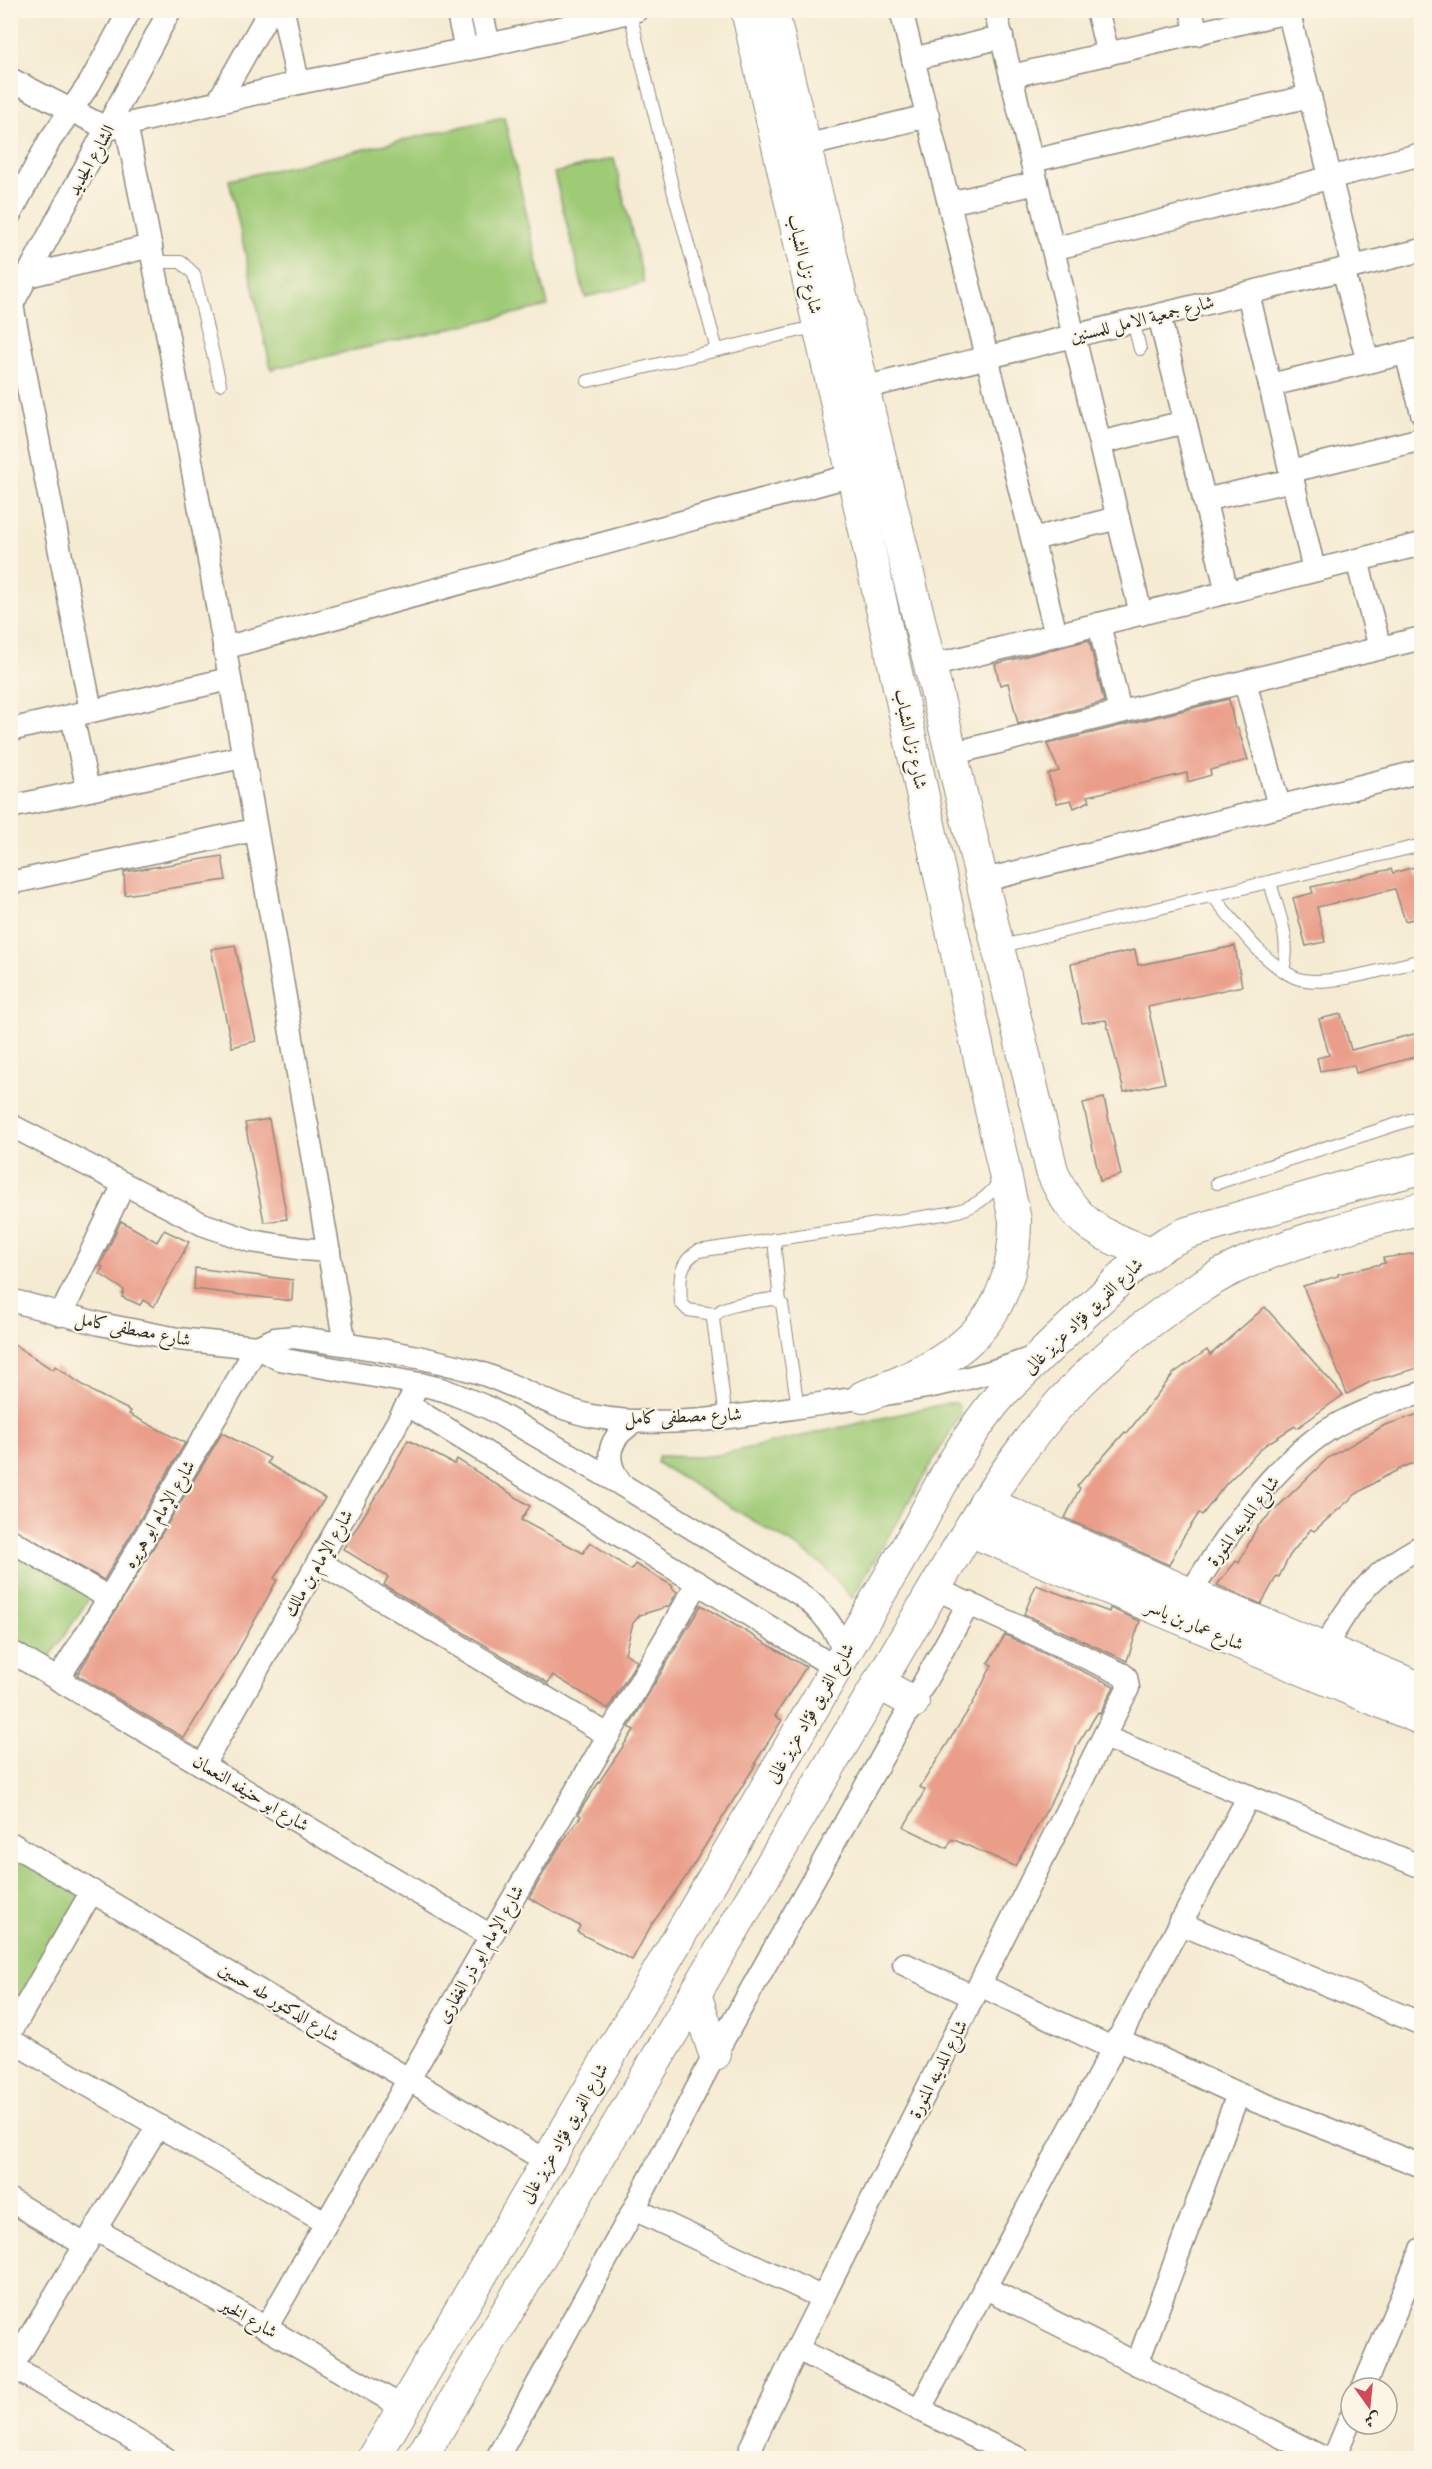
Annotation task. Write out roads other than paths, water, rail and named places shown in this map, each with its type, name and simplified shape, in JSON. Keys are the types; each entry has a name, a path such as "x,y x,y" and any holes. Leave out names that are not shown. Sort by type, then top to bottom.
{"street":[{"path":"10,214 50,140 90,83 130,10"},
{"name":"الشارع الجديد","path":"11,307 27,276 117,127 170,10"},
{"path":"218,102 270,10"},
{"path":"283,10 298,83"},
{"path":"457,10 466,49"},
{"path":"481,10 489,45"},
{"name":"شارع نزل الشباب","path":"747,10 810,225 863,388 1052,1171 1071,1208 1086,1223 1103,1235 1150,1252"},
{"name":"شارع نزل الشباب","path":"772,10 805,146 819,326 1006,1170 1015,1220 1015,1240 1008,1279 991,1315 980,1331 945,1359 894,1386 864,1397"},
{"path":"901,10 1056,635"},
{"path":"995,10 1141,614"},
{"path":"1097,10 1108,54"},
{"path":"1191,10 1197,34"},
{"path":"1011,76 1288,11 1330,178 1368,362"},
{"path":"10,79 72,110 117,127 298,83 489,45 581,16 633,12"},
{"path":"913,59 1002,38"},
{"path":"1032,161 1310,96"},
{"path":"805,146 927,117"},
{"path":"117,127 152,254 224,648 345,1344"},
{"path":"1053,249 1422,154"},
{"path":"949,203 1037,183"},
{"name":"شارع جمعية الامل للمسنين","path":"863,388 1422,250"},
{"path":"27,276 152,254"},
{"path":"1248,293 1314,570"},
{"path":"11,307 82,713 88,790"},
{"path":"1159,315 1227,592"},
{"path":"1270,385 1414,351 1422,413"},
{"path":"1100,443 1185,422"},
{"path":"1204,500 1422,439"},
{"path":"224,648 853,475"},
{"path":"1033,539 1118,518"},
{"path":"930,666 1422,543"},
{"path":"1357,560 1380,648"},
{"path":"1099,624 1120,712"},
{"path":"950,754 1422,638"},
{"path":"10,730 229,679"},
{"path":"1245,682 1279,806"},
{"path":"10,807 242,757"},
{"path":"981,881 1422,771"},
{"path":"10,884 254,830"},
{"path":"959,957 997,947"},
{"path":"10,1125 178,1214 226,1233 277,1246 329,1251"},
{"name":"شارع الفريق فؤاد عزيز غالى","path":"374,2458 841,1661 969,1435 1005,1390 1150,1252 1187,1233 1338,1189 1422,1168"},
{"path":"61,1315 123,1184"},
{"path":"1338,1189 1352,1207 1350,1222 1346,1228"},
{"path":"421,2458 438,2444 509,2309 985,1502 1003,1473 1045,1418 1096,1366 1132,1335 1184,1297 1215,1278 1278,1249 1422,1208"},
{"name":"شارع مصطفى كامل","path":"12,1304 158,1336 257,1347 271,1356 288,1361 444,1390 489,1408 622,1485 812,1603 832,1625 841,1661"},
{"name":"شارع مصطفى كامل","path":"257,1347 284,1337 345,1344 434,1361 495,1378 582,1413 637,1421 726,1418 951,1383 1014,1365 1044,1353"},
{"name":"شارع الإمام ابو هريره","path":"58,1679 109,1598 257,1347"},
{"name":"شارع الإمام بن مالك","path":"203,1765 434,1361"},
{"name":"شارع المدينه المنورة","path":"1182,1606 1245,1510 1283,1467 1328,1431 1380,1404 1422,1392"},
{"path":"408,1405 698,1583 841,1661"},
{"path":"622,1485 612,1469 611,1449 616,1437 625,1427 637,1421"},
{"name":"شارع عمار بن ياسر","path":"985,1502 1182,1606 1422,1719"},
{"name":"شارع عمار بن ياسر","path":"969,1530 1182,1606 1324,1649 1422,1689"},
{"path":"10,1539 109,1598"},
{"path":"1324,1649 1342,1615 1365,1586 1394,1561 1422,1546"},
{"path":"319,1562 608,1735"},
{"name":"شارع الإمام ابو ذر الغفارى","path":"266,2328 408,2078 698,1583"},
{"path":"497,2458 634,2209 715,2054 969,1603 934,1588"},
{"name":"شارع المدينه المنورة","path":"750,2453 823,2298 1126,1693 1128,1682 1122,1674 969,1603"},
{"name":"شارع ابو حنيفه النعمان","path":"10,1651 491,1936"},
{"path":"878,1683 913,1702"},
{"path":"1104,1737 1422,1867"},
{"path":"919,2410 1249,1796"},
{"name":"شارع الدكتور طه حسين","path":"10,1843 548,2162"},
{"path":"10,2033 92,1891"},
{"path":"1179,1923 1422,2024"},
{"path":"904,1964 1115,2044 1422,2166"},
{"path":"694,1994 715,2054"},
{"path":"10,2040 325,2222"},
{"path":"1137,2364 1238,2094"},
{"path":"158,2126 11,2366 165,2458"},
{"name":"شارع الخير","path":"10,2200 90,2237 266,2328 404,2408"},
{"path":"634,2209 823,2298"},
{"path":"1368,2376 1422,2249"},
{"path":"984,2287 1324,2458"},
{"path":"472,2290 509,2309"},
{"path":"798,2349 1017,2458"},
{"path":"1334,2458 1343,2436"}],"lane":[{"path":"633,12 673,190 717,350"},
{"path":"152,254 181,262 194,274 220,384"},
{"path":"1133,321 1140,350"},
{"path":"588,381 819,326"},
{"path":"997,947 1422,845"},
{"path":"1270,882 1287,957 1283,969"},
{"path":"1212,895 1262,952 1295,977 1311,981 1333,980 1422,960"},
{"path":"1217,1183 1422,1116"},
{"path":"780,1302 775,1299 724,1308 714,1314 688,1310 682,1306 679,1277 685,1263 698,1251 963,1210 986,1198 1006,1170"},
{"path":"774,1239 780,1302 798,1407"},
{"path":"714,1314 726,1418"}]}
